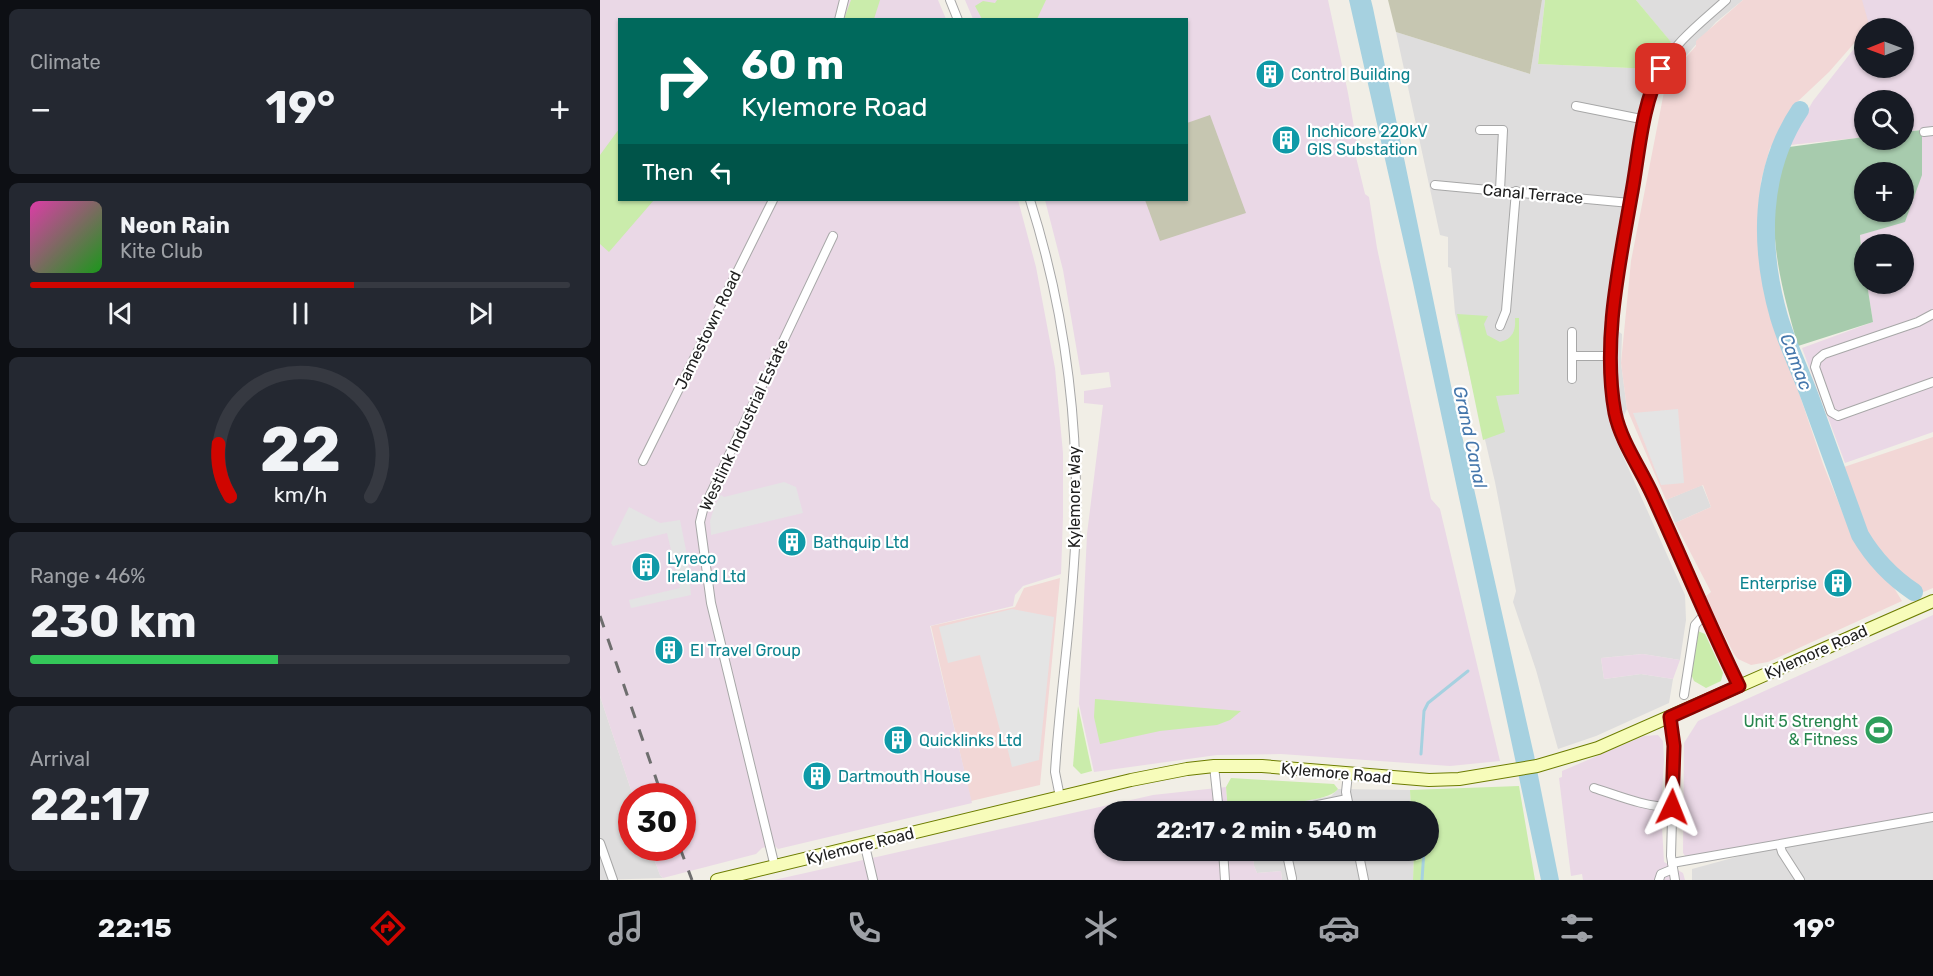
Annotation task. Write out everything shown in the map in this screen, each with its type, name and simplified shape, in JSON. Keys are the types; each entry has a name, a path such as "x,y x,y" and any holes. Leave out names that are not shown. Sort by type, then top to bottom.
{"main road":[{"name":"Kylemore Road","path":"717,880 1163,773 1214,766 1262,766 1429,780 1460,779 1541,765 1598,748 1933,601"}],"street":[{"path":"840,18 844,0"},
{"path":"950,0 957,18"},
{"path":"1726,0 1682,42 1661,69 1653,88 1630,203 1612,323 1610,356 1616,415 1621,431 1653,495 1704,615 1739,686"},
{"path":"1576,106 1646,120"},
{"path":"1480,130 1503,130 1500,190"},
{"name":"Canal Terrace","path":"1435,185 1630,203"},
{"path":"1500,326 1506,312 1516,191"},
{"name":"Jamestown Road","path":"643,461 772,201"},
{"name":"Kylemore Way","path":"1030,201 1060,317 1070,385 1075,461 1074,558 1055,772 1060,797"},
{"name":"Westlink Industrial Estate","path":"775,867 711,603 700,522 703,510 833,236"},
{"path":"1933,314 1918,322 1824,354 1817,360 1815,367 1832,412 1838,416 1933,382"},
{"path":"1572,332 1572,379"},
{"path":"1572,356 1610,356"},
{"path":"1684,695 1695,625 1704,615"},
{"path":"1670,717 1674,746 1672,866 1676,880"},
{"path":"1214,766 1218,801"},
{"path":"1337,801 1347,799 1348,774"},
{"path":"1594,788 1634,801 1660,807 1672,807"},
{"path":"1659,880 1661,874 1672,866 1780,844 1933,818"},
{"path":"600,843 613,880"},
{"path":"1780,844 1782,852 1800,880"},
{"path":"865,846 873,880"},
{"path":"1223,861 1226,880"},
{"path":"1288,861 1292,878"},
{"path":"1360,861 1364,880"}],"shaded area":[{"path":"600,0 938,0 946,18 618,18 618,201 1018,201 1036,267 1055,368 1063,453 1061,574 1023,586 1015,595 1013,606 930,626 972,803 778,849 774,845 762,848 756,854 663,878 655,861 696,861 696,783 629,783 600,696"},
{"path":"965,0 1328,0 1348,93 1358,150 1355,153 1365,194 1369,197 1377,248 1431,499 1440,509 1500,761 1450,766 1281,754 1217,755 1094,772 1079,704 1087,534 1103,405 1084,403 1084,391 1111,387 1109,372 1081,375 1063,270 1045,201 1188,201 1188,18 973,18"},
{"path":"1388,0 1542,0 1530,74 1396,32"},
{"path":"1542,0 1545,0 1538,64 1654,69 1645,93 1630,167 1604,321 1622,334 1621,363 1627,409 1614,436 1685,595 1686,620 1680,660 1643,654 1601,658 1604,679 1641,674 1673,679 1669,703 1596,736 1558,749 1536,670 1513,602 1516,591 1495,482 1455,313 1451,268 1448,267 1448,237 1440,235 1396,32 1530,74"},
{"path":"1636,0 1743,0 1716,22 1684,58"},
{"path":"1743,0 1933,0 1933,96 1914,97 1914,90 1854,90 1854,138 1788,145 1797,127 1854,77 1914,78 1914,18 1854,18 1854,43 1829,72 1795,104 1782,136 1770,148 1761,181 1759,210 1760,256 1768,301 1823,464 1852,536 1860,550 1888,578 1902,601 1768,662 1751,665 1738,659 1734,654 1705,597 1711,592 1675,523 1711,507 1703,485 1666,500 1627,409 1621,363 1631,261 1664,92 1672,73 1696,46 1696,41"},
{"path":"1862,0 1933,0 1933,432 1845,463 1802,348 1873,322 1869,294 1914,294 1914,234 1863,234 1902,222 1914,222 1914,170 1921,130 1914,131 1914,90 1854,90 1854,138 1788,145 1813,101 1854,49 1854,78 1914,78 1914,18 1867,18"},
{"path":"1210,115 1246,213 1160,241 1145,201 1188,201 1188,123"},
{"path":"1678,409 1684,483 1661,485 1633,413"},
{"path":"1933,437 1933,588 1921,593 1870,542 1838,469"},
{"path":"784,482 796,487 803,513 711,535 710,521 721,495 724,497"},
{"path":"1702,485 1711,507 1675,523 1666,500"},
{"path":"629,507 660,523 680,520 688,560 691,595 631,608 629,600 680,588 667,533 613,546 611,543"},
{"path":"1060,578 1040,785 971,801 931,626 1015,607 1024,588"},
{"path":"1012,609 1054,617 1039,760 1012,767 980,655 948,663 939,627"},
{"path":"1933,615 1933,817 1689,861 1683,853 1684,743 1698,721"},
{"path":"1643,654 1680,660 1673,679 1641,674 1604,679 1601,658"},
{"path":"600,696 629,783 618,783 618,861 655,861 663,878 600,880"},
{"path":"1658,735 1663,741 1664,760 1661,810 1664,862 1683,873 1685,880 1583,880 1582,874 1571,876 1559,778 1562,777 1562,771 1644,736"},
{"path":"1226,787 1227,801 1126,801 1153,795"},
{"path":"1338,789 1410,790 1411,801 1296,801 1331,796"},
{"path":"1094,808 1094,861 1254,861 1257,873 1281,871 1282,880 774,880"},
{"path":"1933,817 1933,880 1692,880 1692,869 1780,845"},
{"path":"1254,861 1414,861 1413,880 1282,880 1281,871 1257,873"}],"green space":[{"path":"851,0 880,0 874,18 844,18"},
{"path":"997,0 1046,0 1037,18 981,18 975,6 983,1 995,3"},
{"path":"1545,0 1636,0 1671,42 1654,69 1538,64"},
{"path":"618,130 618,201 653,201 609,252 600,244 600,155"},
{"path":"1922,130 1922,175 1914,197 1914,162 1854,162 1854,222 1905,222 1863,234 1854,234 1854,294 1869,294 1873,322 1798,346 1782,286 1774,224 1778,182 1789,147 1854,138 1854,150 1914,150 1914,131"},
{"path":"1457,314 1488,316 1484,324 1487,335 1500,342 1511,336 1515,318 1519,318 1519,394 1496,396 1505,432 1483,440"},
{"path":"1698,631 1705,634 1723,673 1721,681 1706,688 1694,681 1691,674"},
{"path":"1095,699 1241,711 1230,720 1217,725 1160,731 1100,744 1094,717"},
{"path":"1078,706 1092,771 1081,774 1073,766"},
{"path":"1231,778 1334,784 1338,789 1332,794 1310,800 1227,801 1226,787"},
{"path":"1519,786 1535,880 1413,880 1414,861 1439,861 1439,801 1411,801 1410,790"}],"water":[{"path":"1349,0 1371,0 1373,8 1454,400 1534,755 1559,880 1541,880 1413,283"}],"waterway":[{"name":"Camac","path":"1800,110 1777,158 1770,184 1766,237 1772,291 1782,327 1860,535 1884,566 1914,592"},
{"path":"1421,754 1424,711 1428,703 1468,671"},
{"path":"1422,880 1423,861"}],"railway":[{"path":"600,616 658,783"},
{"path":"685,861 692,880"}],"place":[{"name":"Control Building","path":"1270,74"},
{"name":"Inchicore 220kV GIS Substation","path":"1286,140"},
{"name":"Bathquip Ltd","path":"792,542"},
{"name":"Lyreco Ireland Ltd","path":"646,567"},
{"name":"Enterprise","path":"1838,583"},
{"name":"EI Travel Group","path":"669,650"},
{"name":"Unit 5 Strenght & Fitness","path":"1879,730"},
{"name":"Quicklinks Ltd","path":"898,740"},
{"name":"Dartmouth House","path":"817,776"}],"route":[{"path":"1661,69 1653,88 1630,203 1612,323 1611,381 1621,431 1653,495 1708,623 1739,686 1670,717 1674,746 1672,807"}],"water label":[{"name":"Grand Canal","path":"1470,437"}]}
